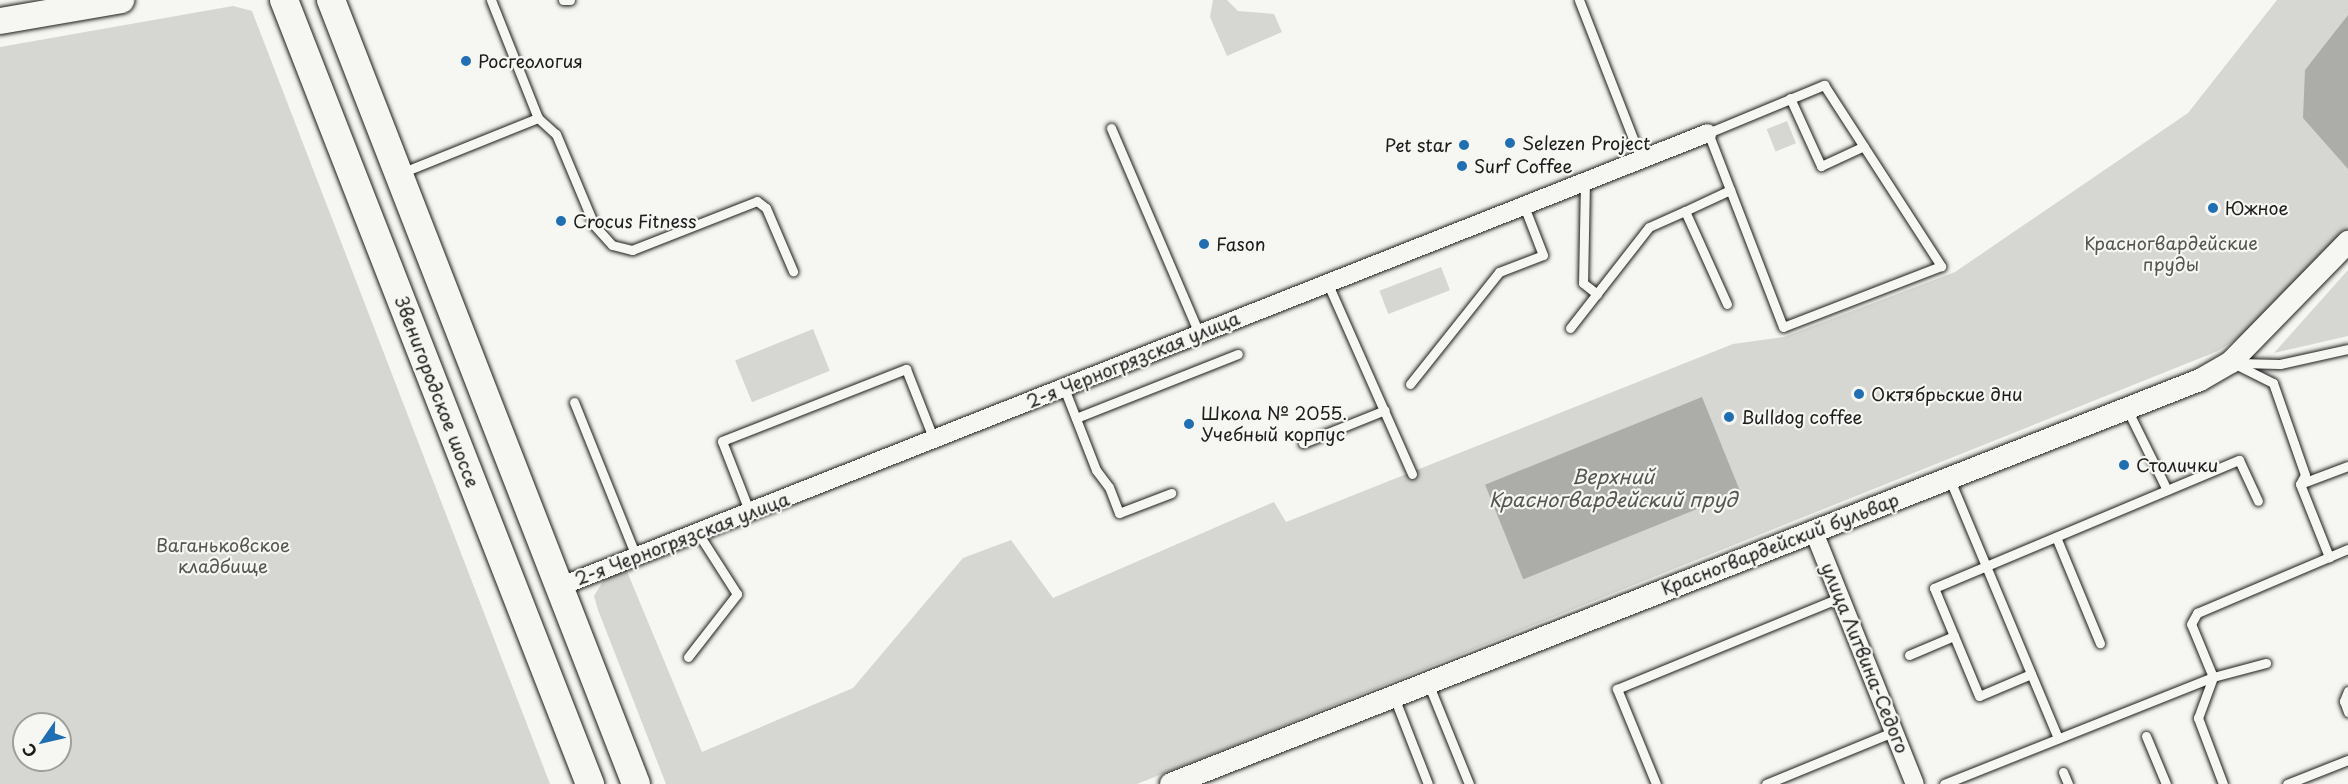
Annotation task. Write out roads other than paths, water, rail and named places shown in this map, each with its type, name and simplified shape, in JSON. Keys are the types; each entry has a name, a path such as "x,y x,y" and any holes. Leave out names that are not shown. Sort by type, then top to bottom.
{"main road":[{"path":"0,21 121,0"},
{"name":"Звенигородское шоссе","path":"284,0 590,784"},
{"path":"332,0 636,784"}],"street":[{"name":"2-я Черногрязская улица","path":"559,587 1708,133"},
{"name":"Красногвардейский бульвар","path":"1171,784 1199,779 1428,681 2200,380 2231,362 2348,242"},
{"name":"улица Литвина-Седого","path":"1814,532 1915,784"}],"lane":[{"path":"491,0 538,118 556,134 594,225 612,245 632,250 757,201 766,208 792,272"},
{"path":"563,0 570,0"},
{"path":"1580,0 1641,159"},
{"path":"1824,85 1941,266 1784,327 1708,133 1824,85"},
{"path":"1790,98 1821,166 1864,146"},
{"path":"399,174 538,118"},
{"path":"1111,128 1199,333"},
{"path":"1585,181 1583,283 1597,294"},
{"path":"1570,328 1649,227 1730,190"},
{"path":"1410,384 1499,272 1543,255 1524,206"},
{"path":"1685,211 1727,304"},
{"path":"1327,282 1370,385 1386,410 1412,474"},
{"path":"2231,362 2280,364 2348,349"},
{"path":"1076,418 1238,354"},
{"path":"2231,362 2273,383 2305,475 2300,484"},
{"path":"750,513 722,441 732,437 906,369 934,440"},
{"path":"1064,388 1096,470 1109,487 1119,513 1171,493"},
{"path":"574,402 636,556"},
{"path":"2127,409 2167,490"},
{"path":"1303,443 1386,410"},
{"path":"2031,674 1979,696 1934,588 2239,460 2258,501"},
{"path":"2300,484 2348,466"},
{"path":"1950,478 2058,738"},
{"path":"2300,484 2329,557"},
{"path":"688,657 737,594 698,533"},
{"path":"2056,537 2100,643"},
{"path":"2223,784 2198,718 2213,677 2190,624 2197,613 2348,549"},
{"path":"1656,784 1617,689 1841,597"},
{"path":"1909,655 1954,636"},
{"path":"1944,784 2213,677 2266,663"},
{"path":"1428,681 1469,784"},
{"path":"2348,691 2344,701 2348,712"},
{"path":"1393,695 1428,784"},
{"path":"1766,784 1895,731"},
{"path":"2146,736 2166,784"},
{"path":"2287,784 2348,760"},
{"path":"2063,772 2068,784"}],"water":[{"path":"2348,15 2348,169 2303,118 2305,70"},
{"name":"Верхний Красногвардейский пруд","path":"1702,397 1740,492 1523,579 1485,485"}],"place":[{"name":"Росгеология","path":"466,61"},
{"name":"Selezen Project","path":"1510,143"},
{"name":"Pet star","path":"1464,145"},
{"name":"Surf Coffee","path":"1462,166"},
{"name":"Южное","path":"2213,208"},
{"name":"Crocus Fitness","path":"561,221"},
{"name":"Fason","path":"1204,244"},
{"name":"Октябрьские дни","path":"1859,394"},
{"name":"Bulldog coffee","path":"1729,417"},
{"name":"Школа № 2055. Учебный корпус","path":"1189,424"},
{"name":"Столички","path":"2124,465"}],"park label":[{"name":"Красногвардейские пруды","path":"2171,254"},
{"name":"Ваганьковское кладбище","path":"223,556"}]}
